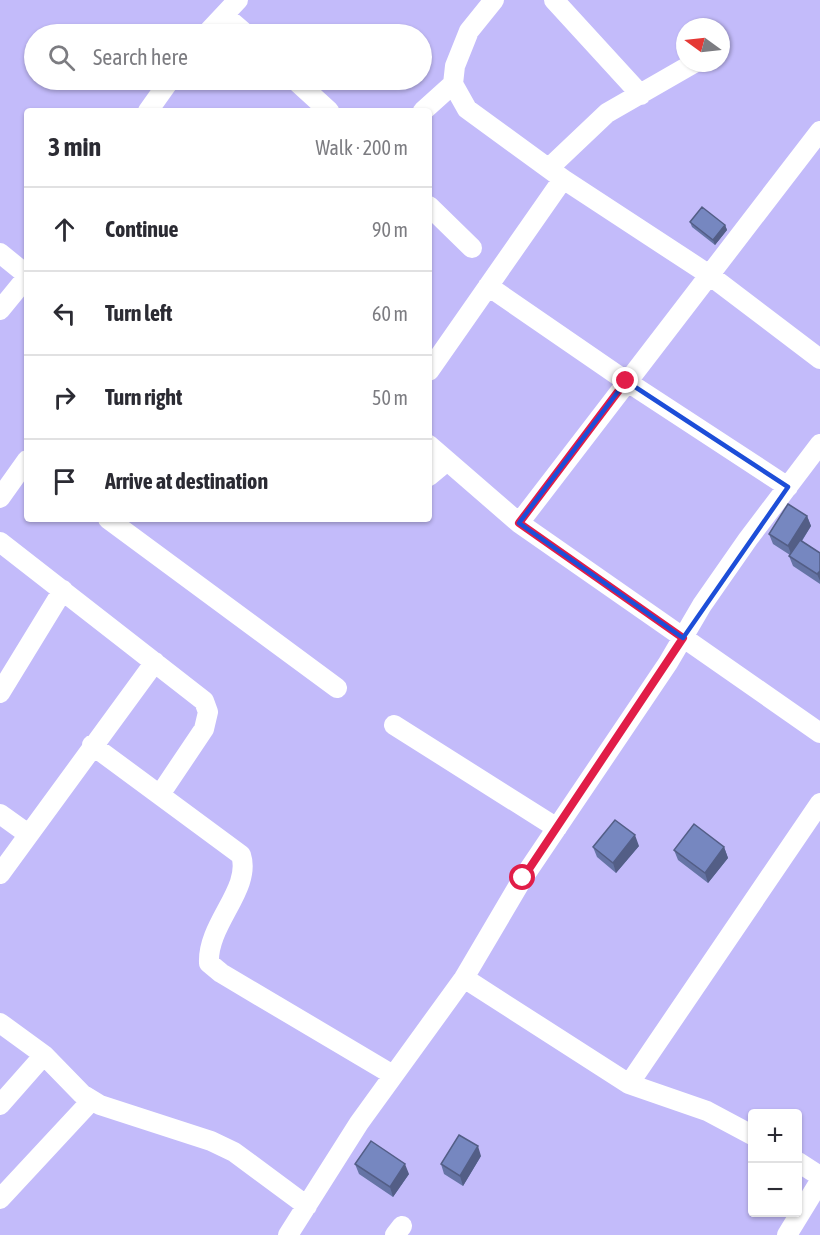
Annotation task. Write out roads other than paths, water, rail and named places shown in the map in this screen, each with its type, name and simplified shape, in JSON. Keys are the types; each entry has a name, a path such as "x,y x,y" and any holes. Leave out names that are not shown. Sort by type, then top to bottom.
{"street":[{"path":"494,0 469,32 455,66 453,84 467,109 556,173 708,274 820,359"},
{"path":"554,0 641,96"},
{"path":"215,24 231,7 240,24"},
{"path":"432,367 488,286 556,173 607,114 680,72"},
{"path":"426,108 453,84"},
{"path":"150,108 163,90"},
{"path":"306,90 326,108"},
{"path":"519,523 820,131"},
{"path":"432,209 472,248"},
{"path":"0,254 24,274"},
{"path":"0,310 24,280"},
{"path":"488,286 626,381 788,487"},
{"path":"288,1235 393,1075 464,978 523,878 683,638 702,605 820,444"},
{"path":"432,448 519,523 820,733"},
{"path":"432,474 447,461"},
{"path":"0,498 24,464"},
{"path":"112,522 337,688"},
{"path":"0,542 204,701 208,712 204,729 161,794"},
{"path":"0,693 63,590"},
{"path":"0,874 154,662"},
{"path":"394,725 557,828"},
{"path":"92,745 241,855 244,866 240,884 213,934 208,951 209,963 221,973 393,1075"},
{"path":"629,1084 820,803"},
{"path":"0,814 28,834"},
{"path":"464,978 629,1084 707,1111 748,1132"},
{"path":"0,1023 44,1055 82,1094 100,1106 226,1149 307,1206"},
{"path":"0,1105 44,1055"},
{"path":"0,1199 92,1100"},
{"path":"800,1163 820,1176"},
{"path":"787,1235 820,1181"}]}
